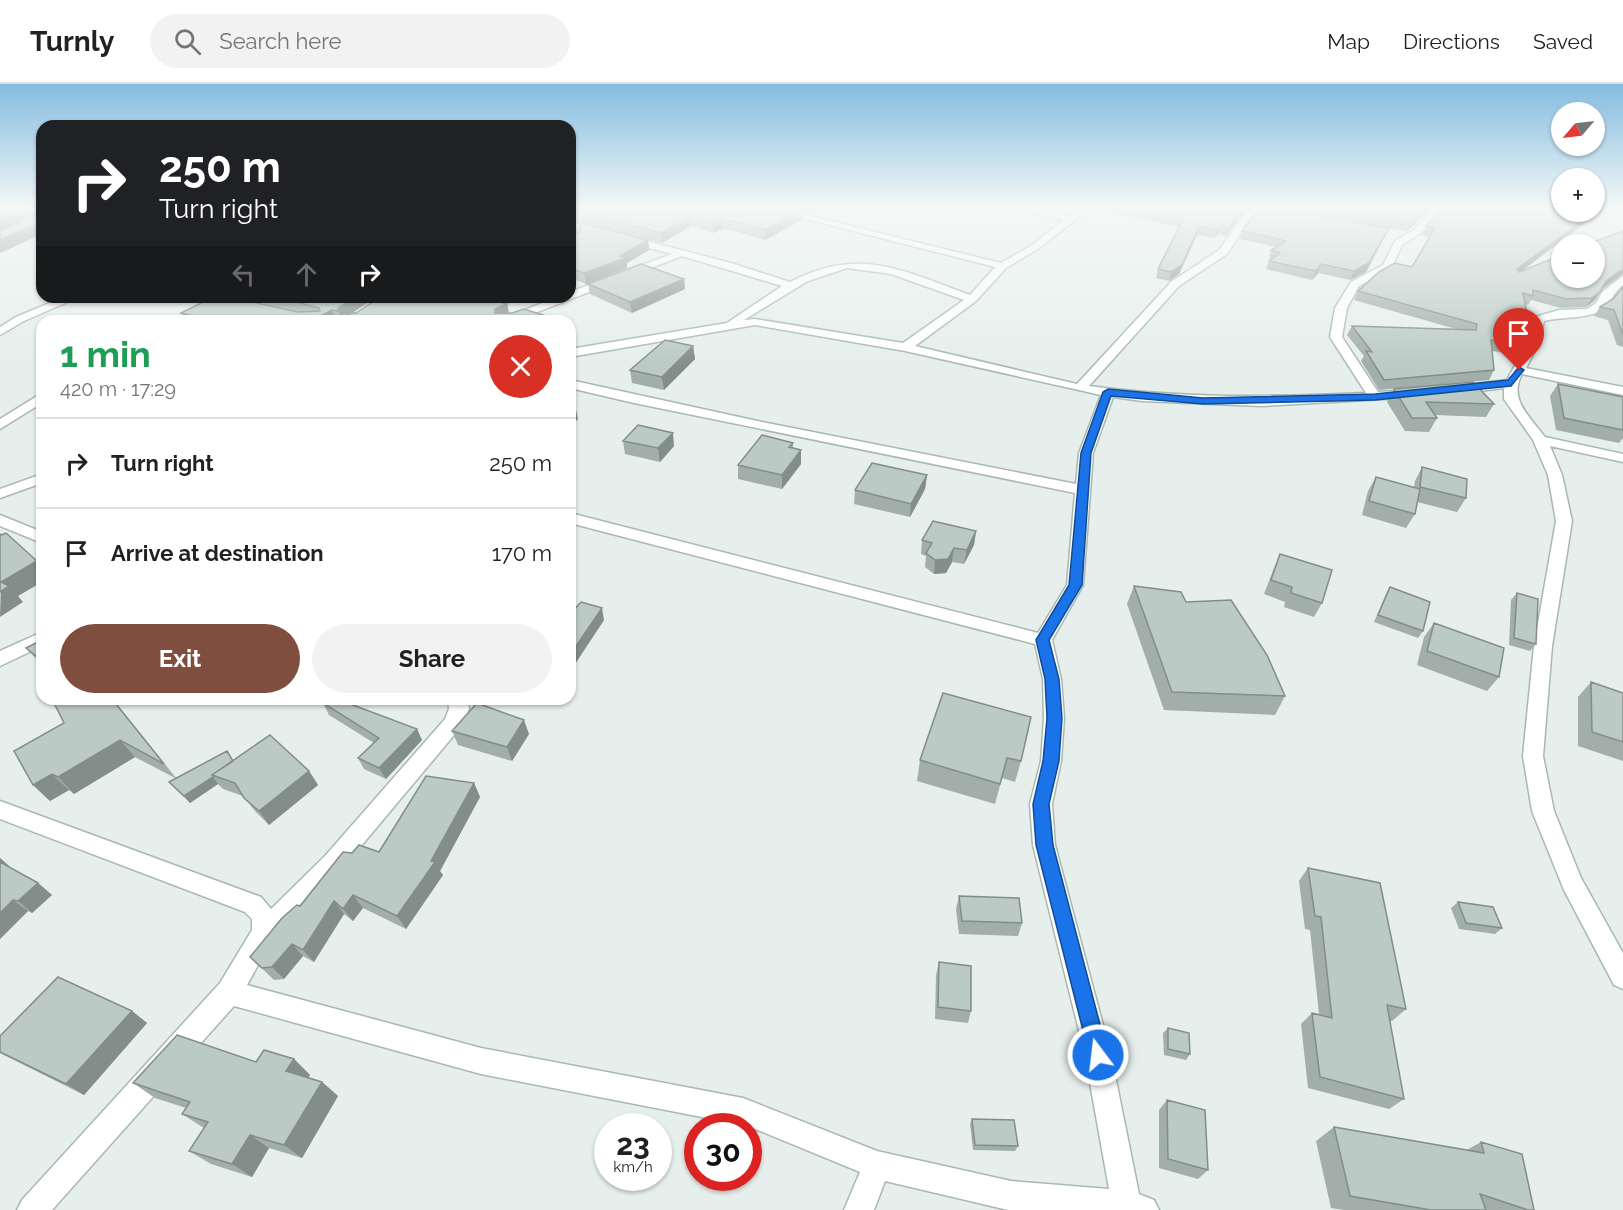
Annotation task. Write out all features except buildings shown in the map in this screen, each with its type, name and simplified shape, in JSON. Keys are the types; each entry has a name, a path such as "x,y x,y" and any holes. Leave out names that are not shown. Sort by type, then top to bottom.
{"street":[{"path":"576,293 662,261"},
{"path":"707,261 792,286"},
{"path":"980,261 1002,266"},
{"path":"905,348 972,299 1002,266 1011,261"},
{"path":"1080,388 1175,284 1210,261"},
{"path":"1375,397 1336,338 1341,308 1355,284 1387,267 1390,261"},
{"path":"730,325 757,305 831,268 860,266 896,274 972,299"},
{"path":"1623,279 1606,294 1601,305 1590,312 1559,313 1539,319 1532,345 1515,376 1510,399 1540,440 1555,475 1564,521 1543,646 1533,756 1543,811 1572,883 1623,977"},
{"path":"0,332 20,319 60,303"},
{"path":"194,315 219,303"},
{"path":"520,315 551,303"},
{"path":"0,316 20,319"},
{"path":"576,352 730,325 762,322 905,348 1080,388 1203,401 1375,397 1432,392 1515,376 1623,391"},
{"path":"576,385 874,450 960,464 1084,490"},
{"path":"228,992 481,1061 743,1112 804,1134 877,1165 1011,1196 1136,1207 1044,845 1041,804 1051,761 1054,718 1052,679 1043,640 1075,585 1086,453 1108,392"},
{"path":"0,425 36,401"},
{"path":"1540,440 1623,458"},
{"path":"0,494 36,480"},
{"path":"0,520 36,535"},
{"path":"576,520 1043,640"},
{"path":"0,659 36,641"},
{"path":"32,1210 228,992 264,932 333,863 453,723 459,705"},
{"path":"0,810 253,904 262,912 264,932"},
{"path":"859,1210 877,1165"}],"route":[{"path":"1098,1055 1044,845 1041,804 1051,761 1054,718 1052,679 1043,640 1046,630 1070,597 1075,585 1086,453 1108,392 1203,401 1310,400 1349,395 1375,397 1511,383 1519,370"}]}
